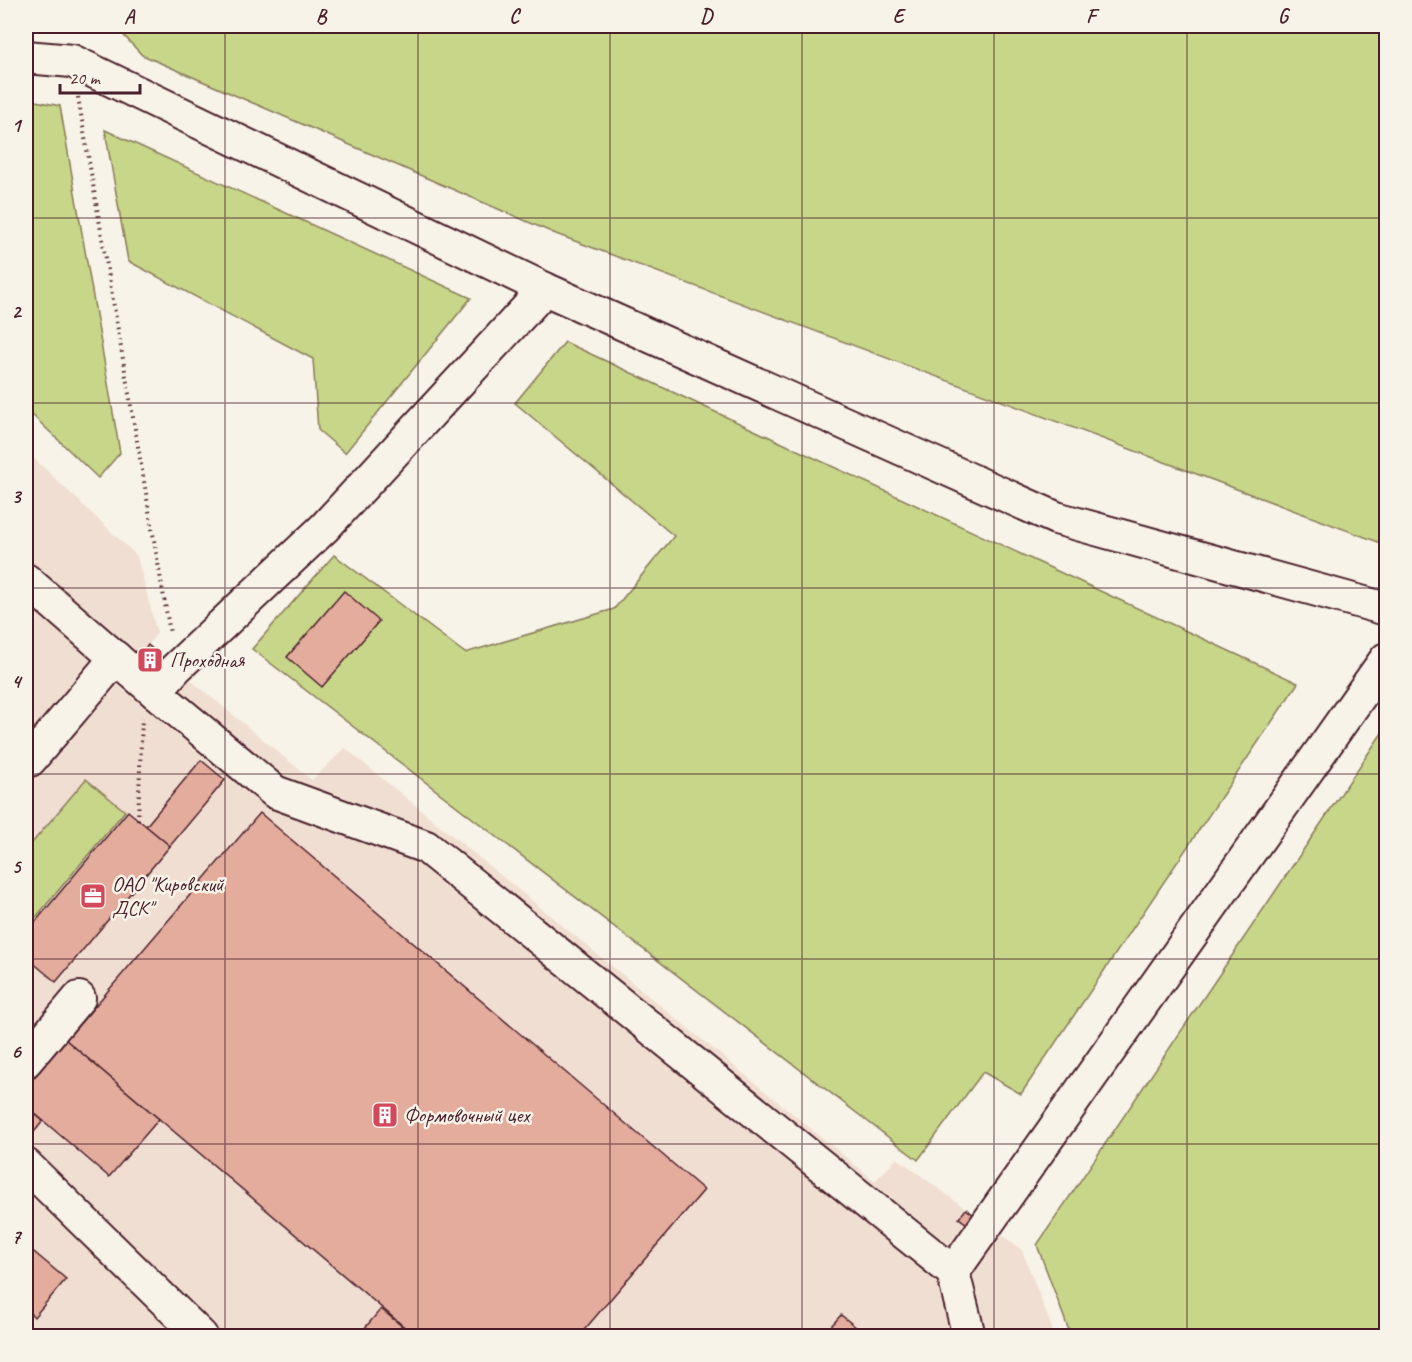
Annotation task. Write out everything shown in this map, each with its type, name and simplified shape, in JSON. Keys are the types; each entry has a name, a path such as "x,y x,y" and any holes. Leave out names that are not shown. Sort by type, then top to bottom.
{"street":[{"path":"26,57 72,61 545,289 1056,518 1386,609"},
{"path":"149,703 176,668 324,528 545,289"},
{"path":"26,580 116,658 149,703 275,792 426,847 953,1272 969,1336"},
{"path":"30,760 116,658"},
{"path":"953,1272 1386,659"},
{"path":"26,1061 79,998"},
{"path":"26,1165 201,1336"}],"path":[{"path":"72,61 170,635"},
{"path":"138,820 149,703"}],"shaded area":[{"name":"ОАО \"Кировский ДСК\"","path":"26,451 137,556 157,633 148,645 312,780 345,748 875,1181 897,1158 1022,1250 1055,1336 26,1336"}],"green space":[{"path":"115,26 1386,26 1386,545 556,234 142,55"},
{"path":"26,99 60,106 120,453 98,478 26,409"},
{"path":"105,130 471,298 345,453 318,430 313,359 128,261"},
{"path":"565,342 1298,683 1021,1094 983,1072 918,1160 252,649 334,555 465,653 614,609 674,536 515,403"},
{"path":"1386,727 1386,1336 1071,1336 1037,1245"},
{"path":"86,779 125,811 26,929 26,850"}],"building":[{"path":"344,591 379,621 322,687 287,657"},
{"name":"Проходная","path":"148,645 165,660 153,675 135,660"},
{"path":"201,760 225,780 170,846 146,826"},
{"path":"128,811 170,846 56,982 26,957 26,933"},
{"name":"Формовочный цех","path":"260,813 704,1190 579,1336 415,1336 66,1040"},
{"path":"66,1040 159,1119 109,1177 26,1106 26,1087"},
{"path":"31,1111 43,1121 26,1142 26,1117"},
{"path":"966,1209 978,1218 971,1227 959,1218"},
{"path":"28,1247 66,1279 34,1317 26,1309 26,1251"},
{"path":"381,1309 414,1336 358,1336"},
{"path":"841,1315 867,1336 822,1336"}],"place":[{"name":"Проходная","path":"150,660"},
{"name":"ОАО \"Кировский ДСК\"","path":"93,896"},
{"name":"Формовочный цех","path":"385,1115"}]}
